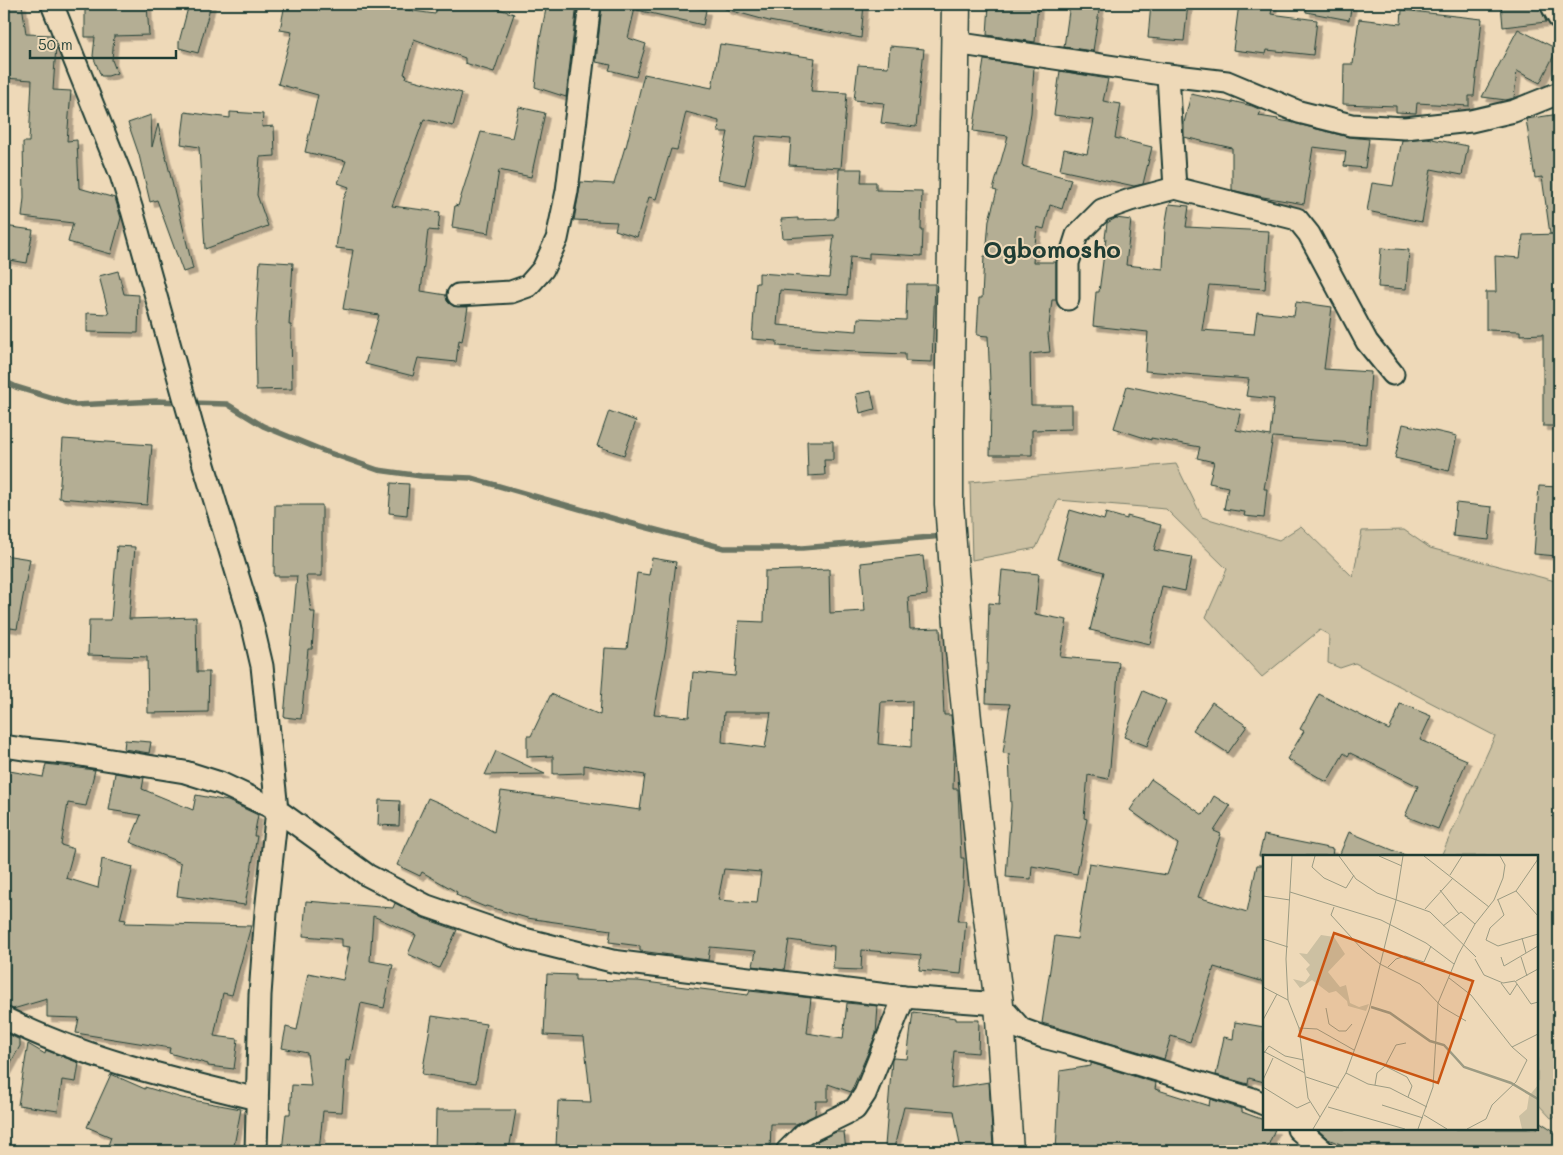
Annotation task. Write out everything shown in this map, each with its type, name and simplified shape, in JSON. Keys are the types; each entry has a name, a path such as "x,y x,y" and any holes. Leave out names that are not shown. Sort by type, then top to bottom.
{"main road":[{"path":"956,4 948,426 949,504 960,650 983,878 999,1004 1008,1151"}],"street":[{"path":"52,4 121,175 193,429 251,619 262,666 277,810 266,912 260,995 256,1151"},
{"path":"458,295 511,292 528,286 543,269 557,240 567,191 590,4"},
{"path":"1551,4 1559,18"},
{"path":"955,43 1227,82 1298,112 1351,124 1405,128 1471,121 1514,111 1559,93"},
{"path":"1168,75 1175,188"},
{"path":"1068,299 1068,263 1077,235 1102,210 1175,188 1297,219 1309,234 1367,342 1393,374"},
{"path":"4,746 74,754 185,772 220,783 277,810 367,875 427,906 520,938 612,962 904,997 999,1004 1021,1029 1263,1104"},
{"path":"787,1151 804,1134 855,1109 865,1094 904,997"},
{"path":"4,1018 35,1034 148,1073 257,1099"},
{"path":"1299,1130 1323,1151"}],"shaded area":[{"path":"1176,464 1202,517 1279,540 1301,526 1353,577 1362,531 1404,530 1430,548 1559,582 1559,1116 1551,1118 1538,1104 1538,855 1441,855 1495,736 1355,663 1340,668 1328,663 1329,635 1320,630 1262,677 1206,617 1227,569 1166,509 1058,500 1036,548 972,560 970,482"}],"building":[{"path":"8,4 22,4 26,34 51,35 56,46 53,90 71,91 67,141 77,140 79,188 115,198 121,218 111,254 68,242 73,223 22,217 24,198 23,142 29,142 32,80 4,78"},
{"path":"85,4 147,4 149,35 114,36 112,60 117,73 101,76 93,56 95,37 85,37"},
{"path":"189,4 211,4 198,53 179,48"},
{"path":"285,4 363,4 435,14 439,4 484,4 514,14 494,72 465,63 465,58 414,39 404,74 407,75 406,78 462,93 453,126 424,119 392,206 440,212 438,231 428,230 421,291 446,295 447,301 453,306 468,307 462,341 459,340 456,362 418,358 413,376 365,364 379,315 343,309 353,250 336,248 343,200 349,187 338,183 346,161 305,152 318,95 278,84 292,32 280,30"},
{"path":"547,4 577,4 566,97 535,87 540,39"},
{"path":"602,4 636,4 628,38 646,44 636,77 609,70 611,65 596,62"},
{"path":"638,4 680,4 706,10 703,25 637,10"},
{"path":"725,4 864,4 861,38 769,21 725,9"},
{"path":"989,4 1038,4 1035,42 987,35"},
{"path":"1070,4 1100,4 1093,51 1064,47"},
{"path":"1151,4 1188,4 1184,41 1148,38"},
{"path":"1239,4 1273,4 1271,14 1317,20 1313,55 1267,50 1266,54 1233,50"},
{"path":"1307,4 1352,4 1349,20 1306,12"},
{"path":"1501,4 1539,4 1546,22 1503,27"},
{"path":"1402,10 1482,19 1474,96 1469,96 1469,106 1417,103 1416,113 1396,112 1396,106 1343,104 1344,64 1353,64 1359,19 1401,24"},
{"path":"1518,29 1557,49 1540,83 1517,71 1514,98 1506,100 1482,97"},
{"path":"720,44 815,58 811,91 847,93 841,168 789,165 791,139 756,136 745,185 718,179 728,132 718,132 719,121 686,112 677,150 671,149 656,199 649,197 637,237 615,230 617,222 574,220 581,182 614,184 626,147 644,74 712,88"},
{"path":"890,46 924,49 916,127 881,123 884,103 854,100 858,65 888,67"},
{"path":"984,60 1034,67 1031,113 1022,166 1071,179 1062,209 1050,205 1044,229 1037,227 1033,262 1056,262 1056,300 1052,300 1048,334 1050,352 1030,354 1031,405 1072,405 1072,429 1032,430 1032,455 990,455 991,406 988,336 977,335 979,298 982,298 984,256 986,256 989,220 997,191 993,190 1008,136 973,131"},
{"path":"1060,71 1108,79 1103,101 1121,104 1115,138 1152,147 1143,184 1134,186 1060,170 1064,149 1087,154 1094,120 1054,115"},
{"path":"1191,94 1252,106 1261,110 1259,116 1348,137 1369,139 1365,168 1344,166 1346,151 1313,147 1304,204 1232,190 1232,148 1184,137 1184,123"},
{"path":"519,107 545,113 531,177 499,170 489,233 452,227 455,205 458,206 481,132 512,138"},
{"path":"185,112 230,118 230,112 263,114 262,127 274,126 275,156 260,157 257,195 268,226 205,249 199,147 181,144"},
{"path":"1559,114 1559,233 1550,234 1542,177 1535,178 1526,119"},
{"path":"151,115 152,147 158,124 193,269 183,272 157,200 150,202 139,155 128,123"},
{"path":"1427,138 1468,146 1462,175 1431,169 1422,222 1367,211 1372,183 1393,186 1402,140"},
{"path":"839,169 862,169 861,182 876,182 876,190 922,191 922,256 869,253 869,259 850,257 847,295 780,290 777,325 857,331 858,318 906,320 907,284 935,284 932,362 905,361 905,354 777,346 777,341 752,339 756,283 759,283 759,273 829,278 834,235 783,238 781,219 835,219 837,217"},
{"path":"1169,204 1189,206 1186,227 1269,231 1265,289 1209,285 1202,330 1254,334 1257,312 1294,316 1296,302 1332,307 1324,369 1371,372 1366,444 1273,437 1264,489 1267,489 1264,518 1244,516 1245,512 1224,509 1228,487 1209,483 1214,462 1197,458 1200,447 1151,438 1151,440 1114,428 1127,386 1241,410 1236,430 1270,436 1274,399 1246,396 1249,379 1145,371 1148,332 1093,326 1096,292 1099,292 1107,223 1116,218 1131,220 1126,265 1163,269 1165,227"},
{"path":"4,226 33,230 27,263 4,259"},
{"path":"1559,234 1559,426 1543,426 1543,334 1520,335 1520,331 1486,330 1486,292 1496,292 1495,256 1520,258 1523,235"},
{"path":"1381,248 1409,250 1406,289 1378,287"},
{"path":"260,261 293,263 289,325 291,325 292,389 256,390 255,326"},
{"path":"118,271 124,294 139,295 138,333 87,332 87,313 109,314 99,276"},
{"path":"871,391 875,409 860,413 856,394"},
{"path":"609,411 636,421 624,455 597,446"},
{"path":"1403,424 1457,436 1449,471 1395,458"},
{"path":"63,439 152,445 147,505 59,498"},
{"path":"807,441 833,441 833,460 824,460 825,475 808,476"},
{"path":"391,483 409,484 407,515 389,513"},
{"path":"1539,486 1559,487 1557,556 1534,554"},
{"path":"1456,503 1492,507 1489,540 1453,536"},
{"path":"275,505 322,505 322,576 306,576 311,612 315,612 312,649 308,649 301,719 284,717 297,576 274,576"},
{"path":"1070,510 1104,520 1106,513 1127,519 1127,516 1161,525 1154,550 1192,557 1185,591 1162,586 1150,644 1090,630 1104,572 1057,559"},
{"path":"117,546 135,547 129,619 196,617 197,672 209,672 208,712 148,713 147,657 88,655 89,620 111,620"},
{"path":"4,555 30,559 17,629 4,627"},
{"path":"923,556 927,595 908,597 910,629 940,628 944,715 951,715 954,748 953,789 958,789 961,858 964,858 963,885 958,921 966,921 961,974 919,970 921,955 862,950 861,970 833,969 834,946 789,940 784,970 753,966 756,951 710,947 708,960 640,951 640,946 609,942 611,930 527,918 485,907 456,895 457,892 422,872 420,876 397,865 428,798 449,807 494,832 501,791 640,810 645,775 584,765 584,773 553,774 553,756 527,757 527,736 531,736 551,694 600,715 605,648 627,649 637,573 649,575 652,558 676,562 666,647 654,714 689,717 693,672 735,676 739,621 764,622 765,571 829,569 830,613 865,611 861,563","holes":["912,701 911,747 878,744 881,702","724,712 771,712 765,748 722,742","724,869 761,872 757,903 718,900"]},
{"path":"1002,570 1039,574 1035,614 1067,620 1060,657 1119,662 1108,779 1088,775 1084,818 1087,819 1077,874 1032,866 1031,879 1006,877 1011,806 1009,754 1003,753 1010,704 986,703 989,603 999,604"},
{"path":"1143,691 1166,701 1147,746 1124,737"},
{"path":"1319,694 1389,730 1400,704 1415,708 1431,716 1420,740 1467,760 1438,829 1405,816 1418,786 1350,753 1348,756 1344,753 1327,782 1287,759 1304,731 1300,729"},
{"path":"1212,702 1247,726 1228,753 1193,730"},
{"path":"125,740 151,742 149,753 124,749"},
{"path":"496,751 545,774 485,775"},
{"path":"46,764 95,770 86,806 68,803 61,845 74,849 66,878 98,888 102,859 133,867 120,919 126,920 125,923 251,926 232,995 223,993 214,1036 238,1039 234,1069 208,1066 208,1064 169,1053 170,1048 76,1033 79,1018 47,1017 47,999 13,1009 4,1006 4,770 43,777"},
{"path":"115,773 144,778 142,789 193,810 196,795 228,801 258,815 254,836 257,836 245,905 177,896 181,863 130,842 141,815 109,810"},
{"path":"1151,779 1203,815 1214,796 1230,806 1214,831 1221,834 1198,897 1247,912 1257,865 1263,865 1263,982 1214,967 1190,1042 1171,1036 1164,1059 1042,1023 1055,936 1077,939 1089,863 1167,875 1178,844 1130,810"},
{"path":"379,800 400,801 399,826 378,825"},
{"path":"1349,832 1405,855 1339,855"},
{"path":"1264,835 1333,849 1332,855 1259,856"},
{"path":"306,901 393,908 395,903 423,918 457,930 439,968 408,954 416,935 373,916 370,961 393,965 384,1008 361,1003 350,1061 346,1060 342,1112 323,1111 319,1151 282,1151 286,1114 290,1114 292,1085 311,1086 307,1053 282,1048 286,1027 297,1030 308,973 343,980 350,947 342,946 342,939 303,936"},
{"path":"547,974 575,975 575,980 638,981 748,995 750,991 811,998 807,1033 843,1039 847,1003 878,1006 876,1034 851,1092 828,1084 828,1101 816,1101 815,1115 796,1124 771,1124 770,1151 613,1151 613,1149 556,1147 558,1101 591,1102 584,1037 544,1035"},
{"path":"913,1012 956,1018 956,1020 979,1020 978,1053 954,1051 951,1088 989,1082 993,1148 984,1151 961,1151 954,1111 904,1107 894,1148 885,1146 892,1060 893,1058 907,1059"},
{"path":"432,1016 486,1024 476,1083 422,1074"},
{"path":"1235,1022 1263,1027 1263,1082 1249,1078 1248,1084 1216,1075 1224,1037 1233,1039"},
{"path":"4,1032 20,1040 20,1046 4,1075"},
{"path":"28,1044 45,1054 46,1050 79,1063 76,1082 62,1080 58,1111 18,1105"},
{"path":"1091,1063 1156,1083 1155,1089 1209,1106 1210,1099 1242,1109 1242,1112 1263,1120 1263,1130 1275,1130 1266,1151 1056,1151 1060,1071 1091,1066"},
{"path":"111,1074 145,1089 145,1087 182,1098 241,1109 233,1151 106,1151 111,1137 87,1127"},
{"path":"436,1110 516,1110 509,1150 477,1144 476,1151 435,1151"},
{"path":"1538,1121 1559,1134 1559,1151 1357,1151 1328,1139 1318,1130 1538,1130"},
{"path":"836,1132 844,1132 846,1151 818,1151 817,1141"}],"waterway":[{"path":"4,381 16,387 75,405 157,401 181,402"},
{"path":"191,403 227,404 263,426 324,451 378,470 421,476 471,478 724,548 802,548 944,536"}],"district":[{"name":"Ogbomosho","path":"1052,248"}]}
